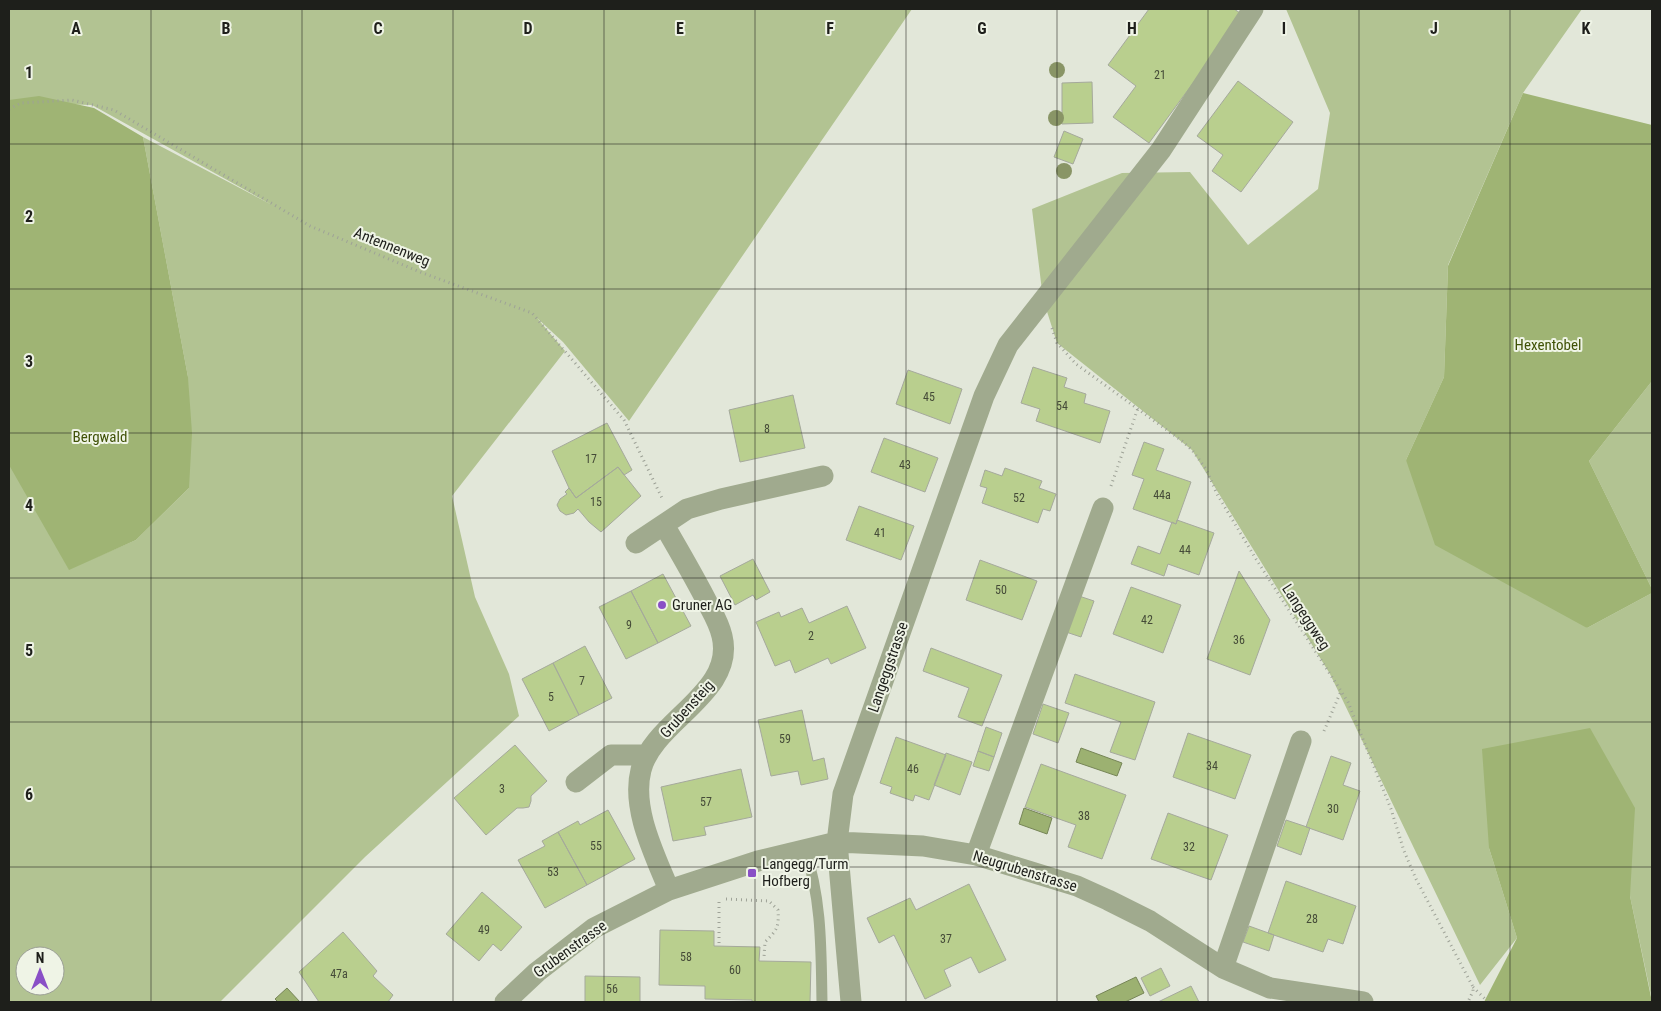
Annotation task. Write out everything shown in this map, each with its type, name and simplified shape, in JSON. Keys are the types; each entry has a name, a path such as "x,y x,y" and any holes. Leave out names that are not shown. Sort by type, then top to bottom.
{"street":[{"name":"Langeggstrasse","path":"851,1002 837,842 843,794 984,396 1008,345 1161,150 1253,9"},
{"path":"636,543 687,509 823,476"},
{"path":"976,855 1103,508"},
{"name":"Grubensteig","path":"668,522 715,617 722,637 720,671 700,696 663,733 648,755 641,770 639,798 644,827 669,890"},
{"path":"1224,968 1301,741"},
{"path":"576,782 611,755 648,755"},
{"name":"Neugrubenstrasse","path":"669,890 772,857 837,842 923,846 976,855 1077,886 1150,921 1224,968 1270,988 1312,999 1363,1002"},
{"name":"Grubenstrasse","path":"505,1002 536,972 594,928 669,890"}],"lane":[{"path":"805,850 820,918 822,1002"}],"path":[{"name":"Antennenweg","path":"9,109 21,103 72,100 114,110 310,226 420,272 532,313 624,420 668,522"},
{"name":"Langeggweg","path":"1043,299 1057,343 1076,364 1182,441 1192,450 1206,469 1217,494 1256,559 1299,628 1342,691 1362,735 1416,879 1473,987 1488,1002"},
{"path":"1103,508 1138,408"},
{"path":"1301,741 1324,733 1342,691"},
{"path":"709,877 720,899 719,943"},
{"path":"720,899 769,901 778,910 779,924 776,932 765,942 764,957"},
{"path":"1468,1002 1473,987"}],"shaded area":[{"path":"9,9 912,9 629,421 563,342 537,318 565,351 452,496 475,597 509,674 519,716 365,857 220,1002 9,1002 9,460 69,569 136,540 189,488 188,377 143,137 274,206 92,105 21,103 9,107"},
{"path":"1286,9 1582,9 1523,93 1448,265 1444,377 1406,460 1587,628 1652,593 1652,1000 1630,896 1489,848 1517,938 1480,985 1330,674 1192,450 1057,343 1043,299 1032,209 1122,173 1190,172 1248,245 1318,189 1330,113"},
{"path":"1652,381 1652,589 1589,461"},
{"path":"1081,748 1122,763 1117,776 1076,762"},
{"path":"1024,808 1052,818 1047,834 1019,824"},
{"path":"1136,977 1144,993 1125,1002 1099,1002 1096,996"},
{"path":"287,988 300,1002 278,1002 275,999"}],"green space":[{"name":"Hexentobel","path":"1523,93 1652,125 1652,381 1589,461 1652,589 1652,593 1587,628 1435,545 1406,460 1444,377 1448,266"},
{"name":"Bergwald","path":"39,96 94,108 143,137 188,377 192,433 189,488 136,540 69,570 9,465 9,100"},
{"path":"1590,728 1635,808 1630,896 1652,1002 1484,1002 1517,938 1489,848 1482,749"}],"building":[{"path":"1149,9 1234,9 1243,15 1149,143 1113,117 1136,86 1108,65"},
{"path":"1238,81 1293,122 1241,192 1212,171 1223,155 1197,136"},
{"path":"1092,82 1093,123 1062,124 1062,83"},
{"path":"1064,131 1083,139 1073,164 1054,157"},
{"path":"1033,367 1067,378 1064,387 1086,394 1084,403 1110,411 1100,443 1036,421 1040,409 1021,403"},
{"path":"908,370 962,389 950,424 896,404"},
{"path":"793,395 805,448 740,462 729,410"},
{"path":"607,423 632,470 624,475 618,467 576,498 569,488 552,451"},
{"path":"884,438 938,458 925,492 871,472"},
{"path":"1144,442 1164,449 1156,470 1191,482 1176,524 1133,509 1144,479 1132,475"},
{"path":"618,467 641,496 601,532 578,509 574,513 566,515 560,511 557,505 560,499 567,494 565,492 569,488 576,498"},
{"path":"1005,468 1042,481 1039,488 1056,494 1050,511 1043,509 1038,523 982,503 987,488 980,486 985,470 1002,476"},
{"path":"859,506 914,526 901,560 846,540"},
{"path":"1177,520 1214,533 1199,575 1168,564 1164,576 1131,564 1138,546 1160,554 1172,522 1176,524"},
{"path":"753,559 770,592 756,600 753,595 735,605 720,576"},
{"path":"980,560 1037,581 1022,620 966,600"},
{"path":"1239,571 1270,620 1250,675 1207,659"},
{"path":"663,574 691,626 658,643 631,591"},
{"path":"1131,587 1181,605 1163,653 1113,634"},
{"path":"631,591 658,643 626,659 599,607"},
{"path":"1079,596 1094,601 1081,637 1066,632"},
{"path":"847,606 866,648 831,664 828,658 795,673 790,660 775,666 756,622 779,612 781,617 802,608 809,623"},
{"path":"585,646 612,698 579,715 553,663"},
{"path":"931,648 1002,675 982,726 958,717 969,688 923,671"},
{"path":"553,663 579,715 549,731 522,679"},
{"path":"1075,674 1155,702 1135,760 1110,752 1121,722 1065,703"},
{"path":"1043,704 1069,713 1058,743 1033,734"},
{"path":"802,710 813,761 824,758 828,779 801,785 798,771 771,776 758,720"},
{"path":"986,727 1002,733 994,757 978,751"},
{"path":"1188,733 1251,755 1235,799 1173,777"},
{"path":"896,737 946,755 929,800 915,795 913,801 890,793 892,787 880,783"},
{"path":"515,745 547,781 531,796 529,807 517,808 486,835 454,798"},
{"path":"978,751 994,757 989,771 973,766"},
{"path":"946,753 972,762 960,795 934,785"},
{"path":"1331,756 1351,763 1343,785 1360,791 1343,840 1306,827"},
{"path":"1041,764 1126,795 1102,859 1068,847 1076,825 1025,807"},
{"path":"741,769 752,817 704,827 706,835 673,841 661,787"},
{"path":"608,810 635,859 587,885 558,832 578,821 580,825"},
{"path":"1168,813 1228,835 1211,880 1151,859"},
{"path":"1286,820 1310,828 1301,855 1277,846"},
{"path":"558,832 587,885 545,908 518,860 545,846 542,841"},
{"path":"1286,881 1356,906 1343,944 1328,939 1323,952 1268,933"},
{"path":"969,884 1006,960 979,973 971,957 944,970 951,986 925,999 894,935 879,943 867,918 910,898 916,910"},
{"path":"482,892 522,927 501,951 493,944 479,961 446,934"},
{"path":"1249,926 1274,935 1269,951 1243,942"},
{"path":"660,930 714,931 714,946 760,947 759,961 811,962 810,1002 752,1002 752,1000 705,999 705,986 659,985"},
{"path":"343,932 377,971 373,976 393,995 388,1002 319,1002 299,972"},
{"path":"1161,968 1170,986 1150,996 1141,978"},
{"path":"585,976 640,977 640,1002 585,1002"},
{"path":"1191,986 1199,1002 1158,1002"}],"place":[{"name":"Gruner AG","path":"662,605"},
{"name":"Langegg/Turm Hofberg","path":"752,873"}]}
